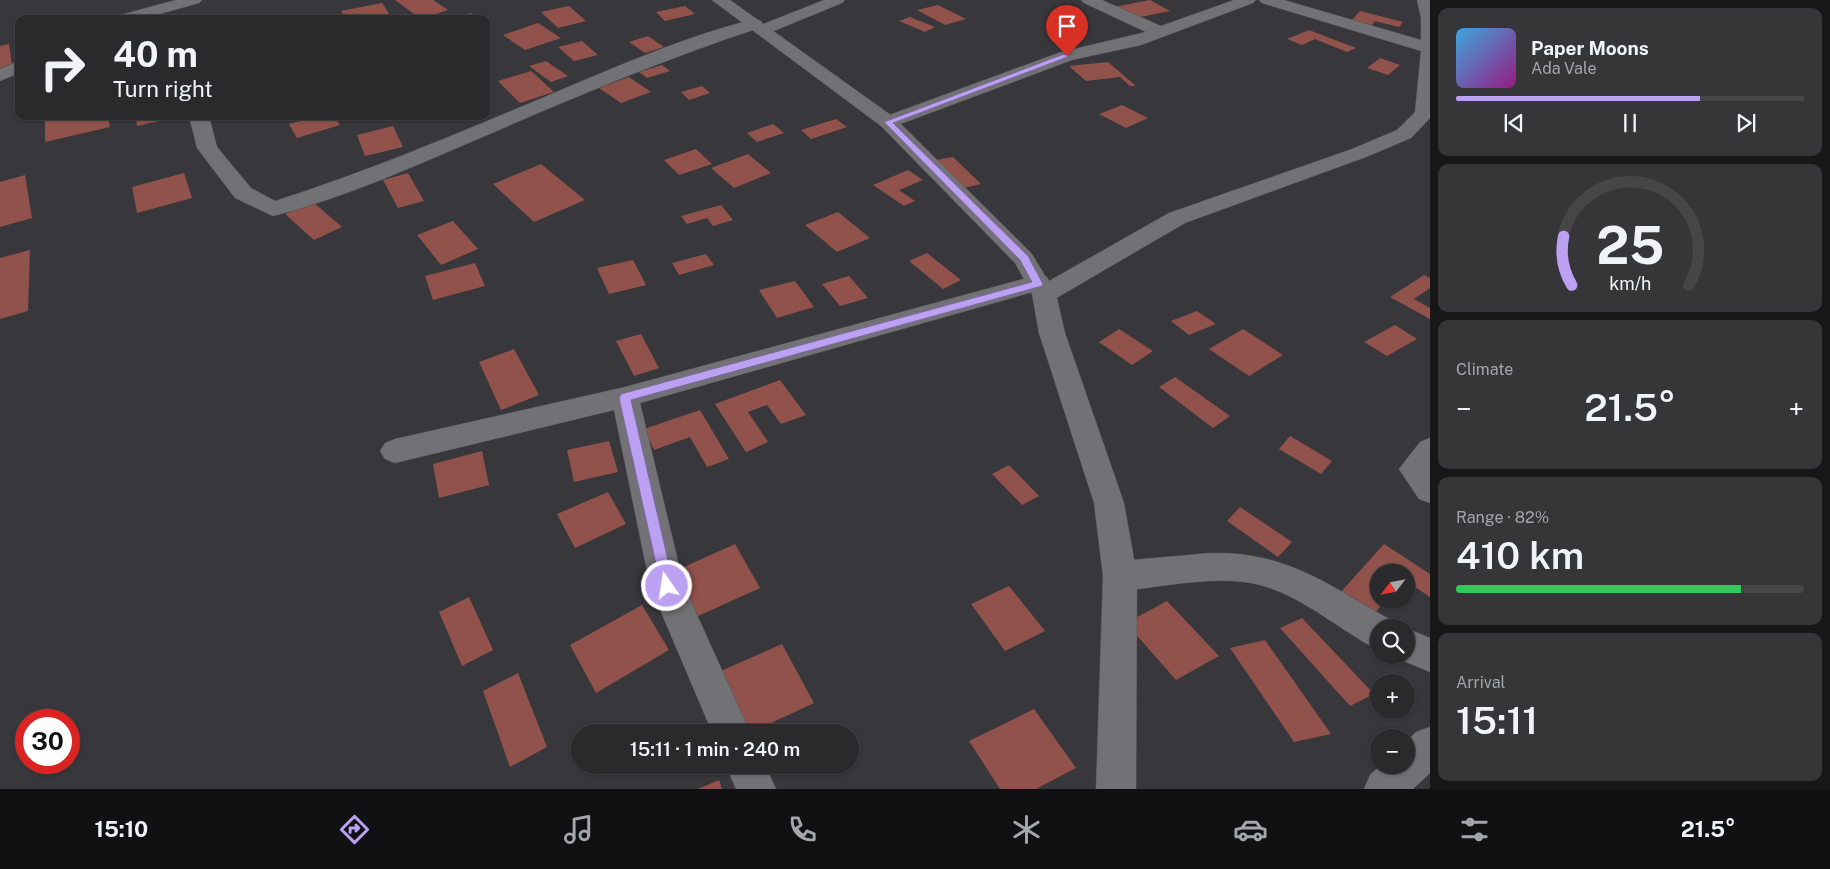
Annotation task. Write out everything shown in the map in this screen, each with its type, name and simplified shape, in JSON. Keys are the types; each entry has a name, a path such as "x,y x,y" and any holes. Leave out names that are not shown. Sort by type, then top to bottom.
{"street":[{"path":"139,15 194,0"},
{"path":"720,0 888,122 1024,259 1041,289 1052,333 1108,503 1120,576 1116,789"},
{"path":"200,120 207,148 243,193 272,209 326,193 433,152 662,55 759,27 836,0"},
{"path":"1089,0 1160,32"},
{"path":"888,122 1067,56 1135,40 1248,0"},
{"path":"1267,0 1430,48"},
{"path":"395,451 625,398 1041,289 1177,218 1359,153 1404,134 1424,113 1430,56 1429,18 1425,0"},
{"path":"0,76 15,68"},
{"path":"625,398 667,586 727,724"},
{"path":"1430,450 1414,469 1430,490"},
{"path":"1120,576 1222,568 1259,570 1304,590 1370,627"},
{"path":"1415,649 1430,655"},
{"path":"1384,789 1430,746"},
{"path":"750,774 756,789"}],"building":[{"path":"395,0 433,0 448,10 433,15 416,15"},
{"path":"1150,0 1170,11 1136,18 1114,7"},
{"path":"382,3 390,15 343,15 341,11"},
{"path":"938,5 966,19 945,25 917,10"},
{"path":"569,6 586,21 558,28 541,12"},
{"path":"685,6 695,14 665,21 656,12"},
{"path":"1360,11 1403,22 1399,27 1375,21 1371,26 1351,21"},
{"path":"910,17 935,27 925,32 899,21"},
{"path":"538,23 561,38 525,50 503,35"},
{"path":"1309,30 1356,48 1347,52 1315,39 1302,45 1287,39"},
{"path":"648,36 664,47 645,53 629,42"},
{"path":"582,41 598,55 574,61 558,47"},
{"path":"9,44 12,65 0,68 0,46"},
{"path":"1380,58 1400,65 1388,75 1367,68"},
{"path":"546,61 568,76 551,82 529,66"},
{"path":"1108,62 1136,86 1130,86 1120,77 1086,81 1069,66"},
{"path":"662,65 670,71 647,78 639,72"},
{"path":"531,71 554,92 520,103 498,81"},
{"path":"629,77 651,92 621,103 599,88"},
{"path":"702,86 710,93 689,100 681,92"},
{"path":"1122,105 1148,118 1126,128 1099,114"},
{"path":"836,119 847,127 811,139 801,130"},
{"path":"45,120 109,120 110,127 45,142"},
{"path":"136,120 164,120 137,126"},
{"path":"304,120 337,120 340,125 297,138 289,124"},
{"path":"773,124 784,133 757,142 747,133"},
{"path":"393,126 403,147 365,156 357,135"},
{"path":"696,149 712,164 679,175 664,160"},
{"path":"748,154 771,173 734,188 711,168"},
{"path":"953,157 981,184 964,188 936,160"},
{"path":"541,164 585,200 534,222 493,184"},
{"path":"908,170 923,180 899,190 915,201 904,206 873,185"},
{"path":"184,173 192,198 137,213 132,187"},
{"path":"408,173 424,201 398,208 383,180"},
{"path":"25,175 32,218 0,227 0,182"},
{"path":"313,202 342,227 314,240 285,214"},
{"path":"721,205 733,220 713,226 707,218 687,224 681,216"},
{"path":"838,212 870,238 837,252 805,225"},
{"path":"453,221 478,249 441,265 417,235"},
{"path":"30,250 28,311 0,319 0,258"},
{"path":"927,253 961,280 943,289 909,261"},
{"path":"706,254 714,265 679,275 672,263"},
{"path":"633,260 646,285 609,294 597,268"},
{"path":"475,263 485,286 433,300 425,276"},
{"path":"1424,275 1430,278 1430,288 1414,299 1430,308 1430,319 1390,297"},
{"path":"849,276 868,298 840,306 822,284"},
{"path":"795,281 814,307 777,318 759,290"},
{"path":"1197,311 1216,324 1189,335 1171,321"},
{"path":"1395,325 1417,339 1387,356 1364,342"},
{"path":"1119,329 1153,351 1132,365 1099,342"},
{"path":"1243,329 1283,355 1249,376 1209,349"},
{"path":"641,334 659,368 634,376 616,341"},
{"path":"514,349 539,395 501,410 479,362"},
{"path":"1175,377 1230,416 1213,428 1159,387"},
{"path":"780,380 806,415 781,424 767,405 748,412 768,442 746,452 715,404"},
{"path":"700,410 729,459 707,467 690,437 654,450 644,429"},
{"path":"1290,436 1332,461 1321,474 1279,449"},
{"path":"609,441 618,472 574,482 567,450"},
{"path":"482,451 489,485 439,498 433,464"},
{"path":"1009,465 1039,496 1022,505 992,474"},
{"path":"608,492 626,524 575,548 557,514"},
{"path":"1240,507 1292,542 1278,557 1227,521"},
{"path":"735,544 760,588 698,616 675,571"},
{"path":"1384,544 1415,564 1370,564 1370,609 1378,609 1371,617 1339,594"},
{"path":"1415,564 1430,574 1430,597 1415,587"},
{"path":"1009,586 1045,631 1005,651 971,604"},
{"path":"469,597 493,650 462,666 439,612"},
{"path":"1167,601 1219,656 1176,680 1126,623"},
{"path":"642,605 669,650 596,693 570,645"},
{"path":"1302,618 1370,690 1370,696 1350,706 1280,628"},
{"path":"1265,640 1331,734 1294,742 1230,648"},
{"path":"782,644 814,703 769,724 738,724 714,674"},
{"path":"518,673 547,747 510,767 483,691"},
{"path":"1034,709 1076,768 1036,789 1000,789 969,741"},
{"path":"719,780 722,789 698,789"}],"route":[{"path":"667,586 625,398 1038,284 1024,259 888,122 1067,56"}]}
